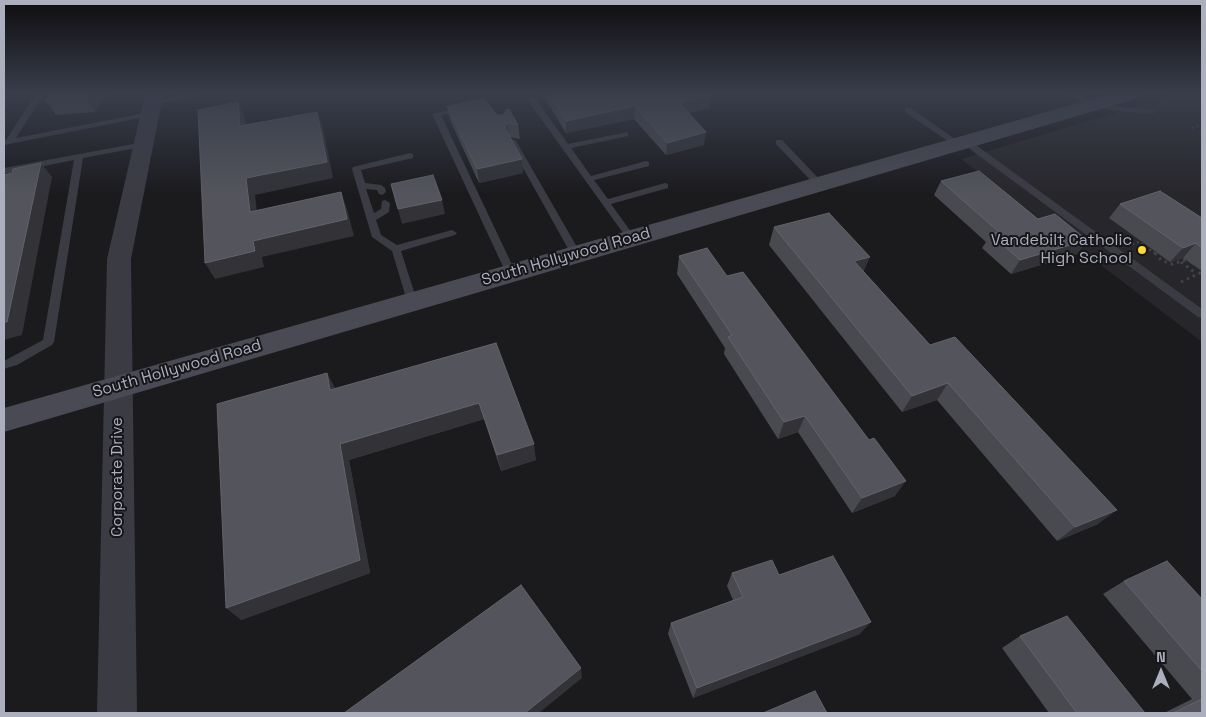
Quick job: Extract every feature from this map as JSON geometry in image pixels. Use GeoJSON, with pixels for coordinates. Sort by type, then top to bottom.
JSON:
{"type":"FeatureCollection","features":[{"type":"Feature","properties":{"kind":"main road","name":"South Hollywood Road"},"geometry":{"type":"LineString","coordinates":[[4,420],[962,143],[1004,128]]}},
{"type":"Feature","properties":{"kind":"street","name":"Corporate Drive"},"geometry":{"type":"LineString","coordinates":[[117,713],[118,259],[147,128]]}},
{"type":"Feature","properties":{"kind":"lane"},"geometry":{"type":"LineString","coordinates":[[7,142],[16,128]]}},
{"type":"Feature","properties":{"kind":"lane"},"geometry":{"type":"LineString","coordinates":[[7,142],[59,128]]}},
{"type":"Feature","properties":{"kind":"lane"},"geometry":{"type":"LineString","coordinates":[[443,128],[511,273]]}},
{"type":"Feature","properties":{"kind":"lane"},"geometry":{"type":"LineString","coordinates":[[553,128],[630,238]]}},
{"type":"Feature","properties":{"kind":"lane"},"geometry":{"type":"LineString","coordinates":[[938,128],[962,143],[1202,314]]}},
{"type":"Feature","properties":{"kind":"lane"},"geometry":{"type":"LineString","coordinates":[[566,147],[625,134]]}},
{"type":"Feature","properties":{"kind":"lane"},"geometry":{"type":"LineString","coordinates":[[512,141],[576,254]]}},
{"type":"Feature","properties":{"kind":"lane"},"geometry":{"type":"LineString","coordinates":[[778,142],[819,184]]}},
{"type":"Feature","properties":{"kind":"lane"},"geometry":{"type":"LineString","coordinates":[[4,170],[144,144]]}},
{"type":"Feature","properties":{"kind":"lane"},"geometry":{"type":"LineString","coordinates":[[4,365],[13,362],[48,342],[79,156]]}},
{"type":"Feature","properties":{"kind":"lane"},"geometry":{"type":"LineString","coordinates":[[410,156],[356,169],[378,237],[396,249],[412,301]]}},
{"type":"Feature","properties":{"kind":"lane"},"geometry":{"type":"LineString","coordinates":[[588,179],[646,164]]}},
{"type":"Feature","properties":{"kind":"lane"},"geometry":{"type":"LineString","coordinates":[[361,185],[381,188],[382,192]]}},
{"type":"Feature","properties":{"kind":"lane"},"geometry":{"type":"LineString","coordinates":[[605,203],[665,186]]}},
{"type":"Feature","properties":{"kind":"lane"},"geometry":{"type":"LineString","coordinates":[[372,218],[386,210],[385,204]]}},
{"type":"Feature","properties":{"kind":"lane"},"geometry":{"type":"LineString","coordinates":[[396,249],[452,233]]}},
{"type":"Feature","properties":{"kind":"path"},"geometry":{"type":"LineString","coordinates":[[1115,251],[1139,242],[1154,252],[1161,260],[1172,264],[1195,257]]}},
{"type":"Feature","properties":{"kind":"path"},"geometry":{"type":"LineString","coordinates":[[1181,262],[1198,274]]}},
{"type":"Feature","properties":{"kind":"shaded area","name":"Vandebilt Catholic High School"},"geometry":{"type":"Polygon","coordinates":[[[1064,128],[1202,128],[1202,342],[961,159],[1064,128]]]}},
{"type":"Feature","properties":{"kind":"building"},"geometry":{"type":"Polygon","coordinates":[[[199,128],[320,128],[327,162],[246,178],[250,212],[341,192],[347,219],[253,241],[255,251],[205,263],[199,128]]]}},
{"type":"Feature","properties":{"kind":"building"},"geometry":{"type":"Polygon","coordinates":[[[458,128],[505,128],[522,159],[477,169],[458,128]]]}},
{"type":"Feature","properties":{"kind":"building"},"geometry":{"type":"Polygon","coordinates":[[[654,128],[703,128],[706,132],[667,143],[654,128]]]}},
{"type":"Feature","properties":{"kind":"building"},"geometry":{"type":"Polygon","coordinates":[[[41,163],[7,322],[4,322],[4,175],[12,173],[13,169],[41,163]]]}},
{"type":"Feature","properties":{"kind":"building"},"geometry":{"type":"Polygon","coordinates":[[[979,171],[1038,219],[1055,214],[1087,240],[1020,260],[991,234],[999,232],[941,181],[979,171]]]}},
{"type":"Feature","properties":{"kind":"building"},"geometry":{"type":"Polygon","coordinates":[[[433,175],[442,200],[398,209],[391,184],[433,175]]]}},
{"type":"Feature","properties":{"kind":"building"},"geometry":{"type":"Polygon","coordinates":[[[1160,191],[1202,218],[1202,248],[1196,243],[1183,248],[1120,204],[1160,191]]]}},
{"type":"Feature","properties":{"kind":"building"},"geometry":{"type":"Polygon","coordinates":[[[829,213],[870,257],[854,261],[930,345],[955,337],[1117,510],[1075,527],[948,383],[912,396],[774,227],[829,213]]]}},
{"type":"Feature","properties":{"kind":"building"},"geometry":{"type":"Polygon","coordinates":[[[707,248],[727,276],[743,272],[869,440],[874,438],[906,481],[862,498],[805,416],[784,422],[728,337],[732,335],[679,256],[707,248]]]}},
{"type":"Feature","properties":{"kind":"building"},"geometry":{"type":"Polygon","coordinates":[[[496,343],[534,444],[497,455],[479,403],[340,444],[360,560],[226,608],[217,404],[327,373],[330,390],[496,343]]]}},
{"type":"Feature","properties":{"kind":"building"},"geometry":{"type":"Polygon","coordinates":[[[833,556],[871,622],[697,688],[671,623],[743,597],[732,573],[772,560],[779,575],[833,556]]]}},
{"type":"Feature","properties":{"kind":"building"},"geometry":{"type":"Polygon","coordinates":[[[1167,561],[1202,599],[1202,671],[1124,581],[1167,561]]]}},
{"type":"Feature","properties":{"kind":"building"},"geometry":{"type":"Polygon","coordinates":[[[521,585],[581,668],[525,713],[344,713],[521,585]]]}},
{"type":"Feature","properties":{"kind":"building"},"geometry":{"type":"Polygon","coordinates":[[[1067,616],[1145,713],[1077,713],[1020,636],[1067,616]]]}},
{"type":"Feature","properties":{"kind":"building"},"geometry":{"type":"Polygon","coordinates":[[[815,691],[827,713],[763,713],[815,691]]]}},
{"type":"Feature","properties":{"kind":"building"},"geometry":{"type":"Polygon","coordinates":[[[1202,699],[1202,713],[1173,713],[1202,699]]]}},
{"type":"Feature","properties":{"kind":"place","name":"Vandebilt Catholic High School"},"geometry":{"type":"Point","coordinates":[1142,250]}}]}
